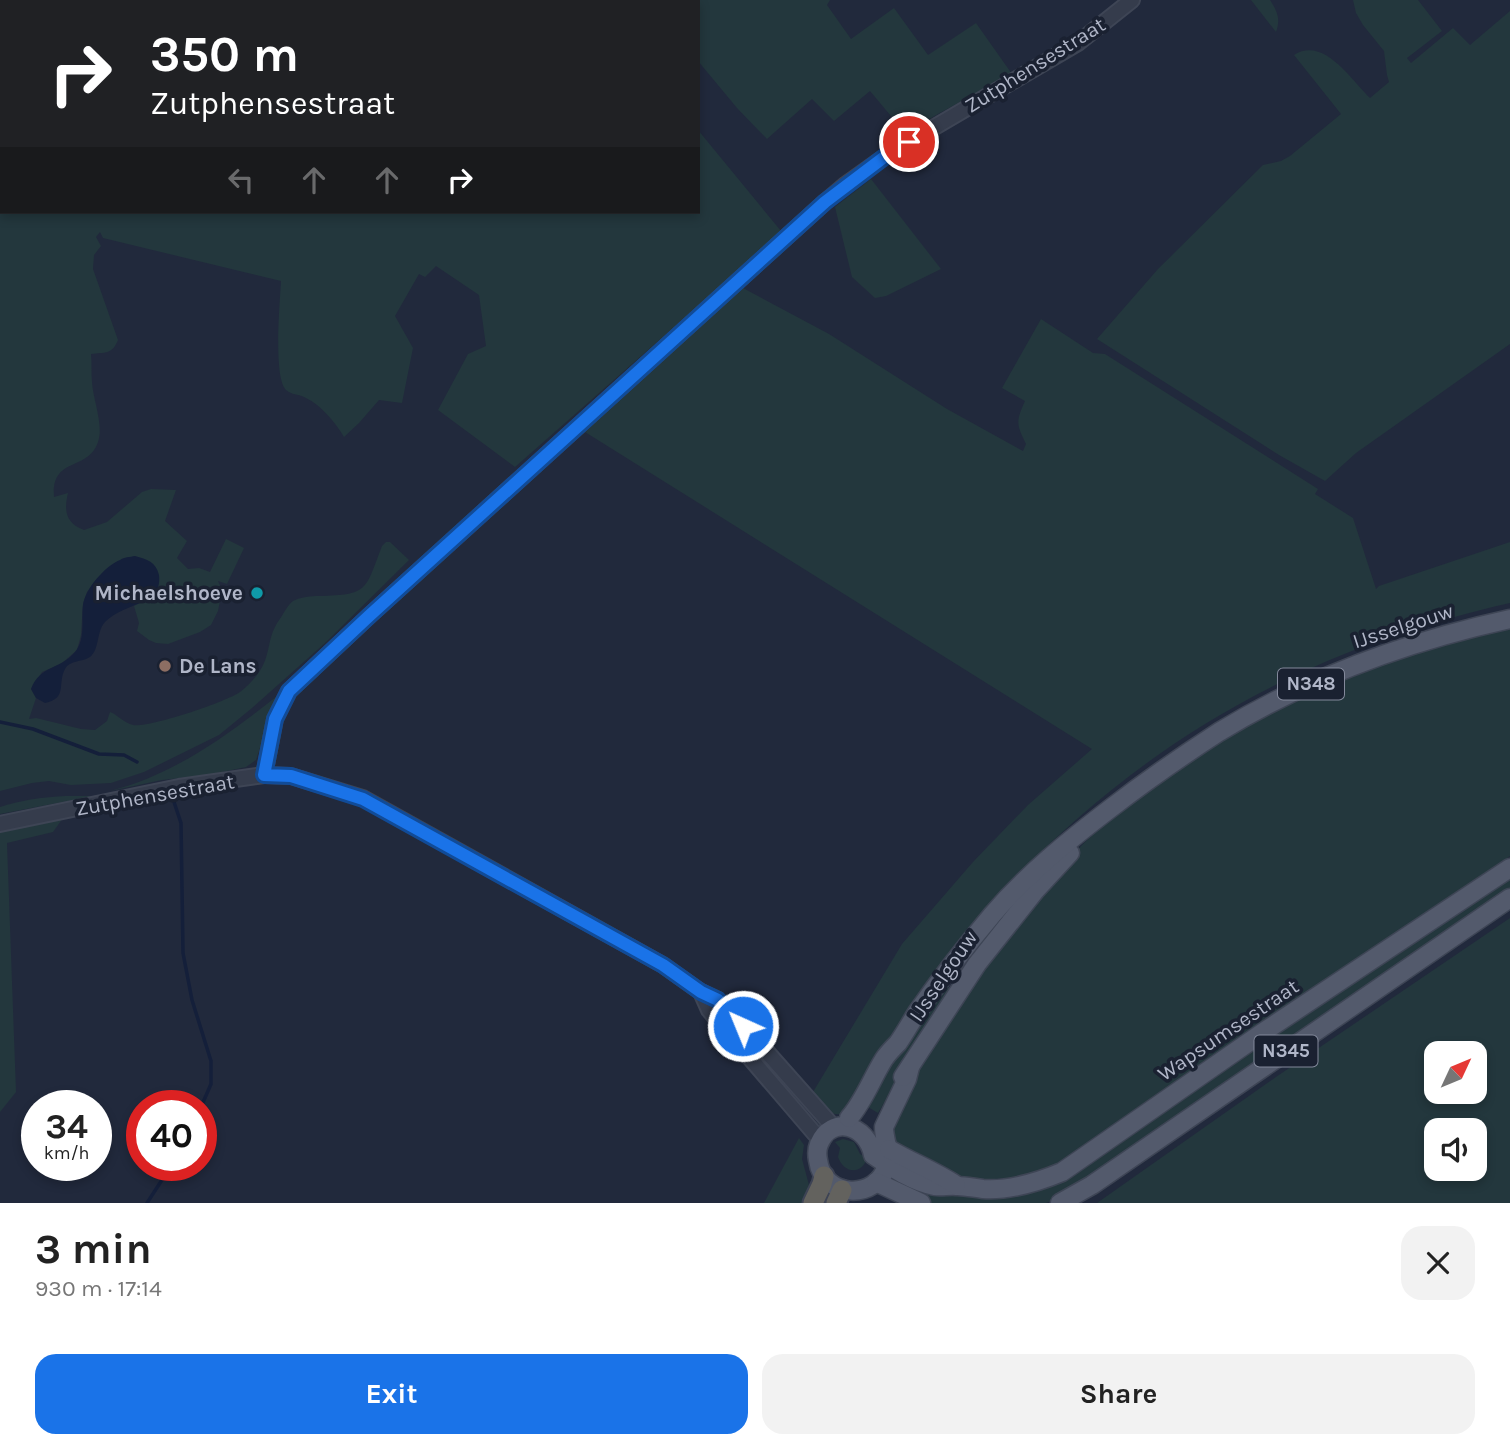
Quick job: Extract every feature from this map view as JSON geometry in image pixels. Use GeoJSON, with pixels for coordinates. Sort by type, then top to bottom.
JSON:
{"type":"FeatureCollection","features":[{"type":"Feature","properties":{"kind":"main road","name":"IJsselgouw"},"geometry":{"type":"LineString","coordinates":[[851,1122],[890,1062],[897,1043],[939,982],[993,914],[1056,852],[1132,792],[1221,732],[1284,697],[1372,659],[1473,627],[1510,619]]}},
{"type":"Feature","properties":{"kind":"main road","name":"IJsselgouw"},"geometry":{"type":"LineString","coordinates":[[880,1132],[908,1079],[910,1068],[958,992],[1004,928],[1065,859],[1132,792]]}},
{"type":"Feature","properties":{"kind":"main road","name":"Wapsumsestraat"},"geometry":{"type":"LineString","coordinates":[[885,1157],[914,1178],[935,1186],[985,1189],[1011,1187],[1039,1181],[1062,1172],[1262,1033],[1510,868]]}},
{"type":"Feature","properties":{"kind":"main road","name":"N345"},"geometry":{"type":"LineString","coordinates":[[1060,1203],[1093,1185],[1510,898]]}},
{"type":"Feature","properties":{"kind":"main road"},"geometry":{"type":"LineString","coordinates":[[851,1122],[870,1142],[873,1155],[885,1157]]}},
{"type":"Feature","properties":{"kind":"main road"},"geometry":{"type":"LineString","coordinates":[[813,1193],[814,1181],[808,1160],[820,1133],[851,1122],[884,1134],[884,1172],[868,1187],[843,1194]]}},
{"type":"Feature","properties":{"kind":"main road"},"geometry":{"type":"LineString","coordinates":[[820,1133],[828,1140],[825,1161],[838,1179],[843,1194]]}},
{"type":"Feature","properties":{"kind":"main road"},"geometry":{"type":"LineString","coordinates":[[843,1194],[871,1175],[885,1157]]}},
{"type":"Feature","properties":{"kind":"main road"},"geometry":{"type":"LineString","coordinates":[[876,1182],[921,1203]]}},
{"type":"Feature","properties":{"kind":"main road"},"geometry":{"type":"LineString","coordinates":[[813,1193],[832,1184],[843,1194]]}},
{"type":"Feature","properties":{"kind":"street","name":"Zutphensestraat"},"geometry":{"type":"LineString","coordinates":[[0,824],[179,787],[264,775],[275,719],[289,691],[825,202],[887,155],[1078,43],[1132,0]]}},
{"type":"Feature","properties":{"kind":"street"},"geometry":{"type":"LineString","coordinates":[[264,775],[291,776],[363,799],[663,965],[701,992],[718,1000],[748,1032],[820,1133]]}},
{"type":"Feature","properties":{"kind":"street"},"geometry":{"type":"LineString","coordinates":[[701,992],[709,1010],[775,1088],[820,1133]]}},
{"type":"Feature","properties":{"kind":"shaded area"},"geometry":{"type":"Polygon","coordinates":[[[700,0],[830,0],[827,5],[851,39],[894,8],[928,55],[976,23],[1012,74],[906,134],[870,91],[834,121],[812,99],[767,139],[700,63],[700,0]]]}},
{"type":"Feature","properties":{"kind":"shaded area"},"geometry":{"type":"Polygon","coordinates":[[[1251,0],[1270,0],[1278,15],[1276,32],[1251,0]]]}},
{"type":"Feature","properties":{"kind":"shaded area"},"geometry":{"type":"Polygon","coordinates":[[[1353,0],[1418,0],[1442,31],[1407,58],[1411,63],[1453,28],[1470,45],[1510,11],[1510,344],[1356,453],[1325,481],[1279,455],[1097,339],[1158,269],[1263,165],[1290,156],[1341,114],[1294,55],[1316,51],[1326,56],[1346,71],[1370,98],[1389,82],[1384,51],[1363,25],[1353,0]]]}},
{"type":"Feature","properties":{"kind":"shaded area"},"geometry":{"type":"Polygon","coordinates":[[[700,132],[781,231],[515,467],[438,410],[468,354],[486,346],[479,295],[436,266],[425,277],[419,274],[395,316],[413,348],[402,403],[379,400],[344,437],[323,410],[312,401],[288,392],[282,382],[278,338],[281,281],[103,238],[100,232],[96,237],[101,246],[94,255],[93,269],[118,340],[111,350],[91,354],[93,389],[100,428],[98,442],[86,457],[58,475],[54,497],[68,493],[67,515],[73,524],[84,530],[107,522],[142,492],[151,489],[176,490],[165,521],[187,541],[177,558],[188,569],[199,568],[210,572],[226,539],[244,548],[227,584],[218,581],[222,590],[218,611],[211,625],[168,644],[156,643],[137,631],[139,623],[134,606],[154,596],[96,580],[87,592],[83,604],[77,650],[61,664],[42,672],[31,689],[36,698],[29,719],[36,718],[95,730],[107,721],[110,712],[130,724],[142,725],[170,719],[220,702],[240,692],[257,675],[266,659],[276,625],[293,601],[306,597],[348,594],[363,587],[386,542],[390,542],[409,560],[325,643],[219,735],[144,772],[111,783],[71,785],[49,781],[0,791],[0,214],[700,214],[700,132]]]}},
{"type":"Feature","properties":{"kind":"shaded area"},"geometry":{"type":"Polygon","coordinates":[[[871,179],[941,269],[886,296],[875,298],[852,277],[835,207],[871,179]]]}},
{"type":"Feature","properties":{"kind":"shaded area"},"geometry":{"type":"Polygon","coordinates":[[[743,288],[829,334],[947,409],[1023,451],[1026,444],[1018,422],[1025,401],[1002,388],[1041,319],[1093,353],[1105,354],[1318,489],[1315,494],[1353,518],[1376,589],[1510,542],[1510,603],[1391,637],[1277,684],[1169,747],[1100,799],[1035,857],[976,920],[935,972],[845,1113],[839,1114],[826,1110],[810,1097],[902,944],[973,862],[1028,805],[1092,749],[585,432],[743,288]]]}},
{"type":"Feature","properties":{"kind":"shaded area"},"geometry":{"type":"Polygon","coordinates":[[[1510,626],[1510,856],[1177,1084],[1052,1166],[1006,1178],[959,1177],[933,1167],[894,1143],[891,1123],[929,1043],[1039,889],[1136,795],[1267,709],[1410,653],[1510,626]]]}},
{"type":"Feature","properties":{"kind":"shaded area"},"geometry":{"type":"Polygon","coordinates":[[[281,693],[272,711],[256,760],[246,767],[110,791],[157,774],[201,751],[281,693]]]}},
{"type":"Feature","properties":{"kind":"shaded area"},"geometry":{"type":"Polygon","coordinates":[[[94,796],[0,814],[0,807],[33,799],[94,796]]]}},
{"type":"Feature","properties":{"kind":"shaded area"},"geometry":{"type":"Polygon","coordinates":[[[63,818],[53,832],[7,843],[16,1092],[0,1112],[0,831],[63,818]]]}},
{"type":"Feature","properties":{"kind":"shaded area"},"geometry":{"type":"Polygon","coordinates":[[[1510,875],[1510,892],[1064,1197],[1046,1203],[930,1203],[895,1185],[901,1176],[946,1193],[990,1198],[1013,1196],[1053,1185],[1074,1175],[1156,1118],[1192,1087],[1510,875]]]}},
{"type":"Feature","properties":{"kind":"shaded area"},"geometry":{"type":"Polygon","coordinates":[[[1510,918],[1510,1203],[1097,1203],[1276,1077],[1510,918]]]}},
{"type":"Feature","properties":{"kind":"shaded area"},"geometry":{"type":"Polygon","coordinates":[[[944,984],[950,988],[878,1113],[868,1107],[891,1062],[944,984]]]}},
{"type":"Feature","properties":{"kind":"shaded area"},"geometry":{"type":"Polygon","coordinates":[[[799,1138],[804,1145],[802,1159],[809,1185],[802,1203],[764,1203],[799,1138]]]}},
{"type":"Feature","properties":{"kind":"shaded area"},"geometry":{"type":"Polygon","coordinates":[[[843,1139],[854,1142],[860,1154],[867,1158],[865,1164],[857,1170],[844,1167],[838,1157],[840,1148],[835,1142],[843,1139]]]}},
{"type":"Feature","properties":{"kind":"water"},"geometry":{"type":"Polygon","coordinates":[[[135,556],[156,567],[159,575],[157,592],[105,622],[93,654],[65,669],[57,698],[45,703],[36,698],[31,689],[35,681],[45,671],[69,658],[78,647],[82,635],[83,605],[92,585],[114,563],[135,556]]]}},
{"type":"Feature","properties":{"kind":"waterway"},"geometry":{"type":"LineString","coordinates":[[0,722],[33,729],[99,754],[124,755],[137,762]]}},
{"type":"Feature","properties":{"kind":"waterway"},"geometry":{"type":"LineString","coordinates":[[174,802],[181,823],[183,953],[192,1000],[211,1061],[208,1090]]}},
{"type":"Feature","properties":{"kind":"waterway"},"geometry":{"type":"LineString","coordinates":[[147,1203],[161,1181]]}},
{"type":"Feature","properties":{"kind":"place","name":"Michaelshoeve"},"geometry":{"type":"Point","coordinates":[257,593]}},
{"type":"Feature","properties":{"kind":"place","name":"De Lans"},"geometry":{"type":"Point","coordinates":[165,666]}},
{"type":"Feature","properties":{"kind":"route"},"geometry":{"type":"LineString","coordinates":[[743,1026],[718,1000],[701,992],[663,965],[363,799],[291,776],[264,775],[275,719],[289,691],[825,202],[845,185],[909,142]]}}]}
